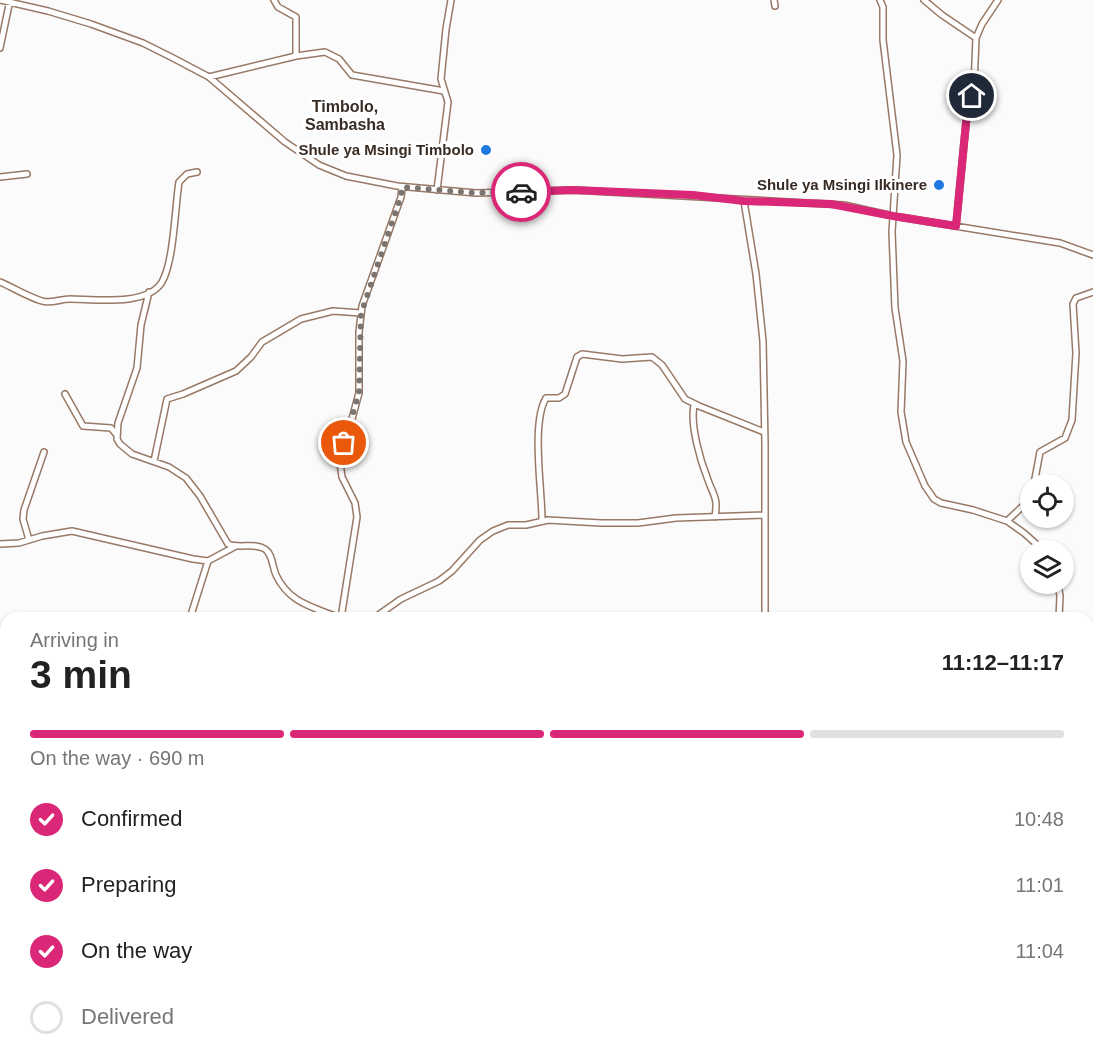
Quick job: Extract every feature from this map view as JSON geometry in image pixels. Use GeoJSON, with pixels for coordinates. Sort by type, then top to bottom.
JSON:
{"type":"FeatureCollection","features":[{"type":"Feature","properties":{"kind":"street"},"geometry":{"type":"LineString","coordinates":[[0,0],[48,11],[143,43],[209,77],[285,141],[319,165],[346,176],[402,187],[437,190],[492,193],[573,190],[693,195],[744,201],[838,204],[893,216],[1060,243],[1093,255]]}},
{"type":"Feature","properties":{"kind":"street"},"geometry":{"type":"LineString","coordinates":[[274,0],[279,7],[296,17],[296,56]]}},
{"type":"Feature","properties":{"kind":"street"},"geometry":{"type":"LineString","coordinates":[[437,190],[448,102],[441,79],[446,29],[452,0]]}},
{"type":"Feature","properties":{"kind":"street"},"geometry":{"type":"LineString","coordinates":[[880,0],[883,7],[883,40],[897,155],[893,216],[895,308],[903,361],[901,412],[906,442],[925,486],[934,499],[941,503],[1007,521],[1032,540]]}},
{"type":"Feature","properties":{"kind":"street"},"geometry":{"type":"LineString","coordinates":[[924,0],[976,38]]}},
{"type":"Feature","properties":{"kind":"street"},"geometry":{"type":"LineString","coordinates":[[956,226],[966,123],[974,86],[976,38],[982,24],[998,0]]}},
{"type":"Feature","properties":{"kind":"street"},"geometry":{"type":"LineString","coordinates":[[0,48],[10,1]]}},
{"type":"Feature","properties":{"kind":"street"},"geometry":{"type":"LineString","coordinates":[[209,77],[314,52],[329,53],[339,60],[352,75],[444,91]]}},
{"type":"Feature","properties":{"kind":"street"},"geometry":{"type":"LineString","coordinates":[[0,282],[46,302],[66,299],[114,300],[149,292],[158,287],[164,278],[170,256],[179,182],[187,174],[197,172]]}},
{"type":"Feature","properties":{"kind":"street"},"geometry":{"type":"LineString","coordinates":[[0,177],[27,174]]}},
{"type":"Feature","properties":{"kind":"street"},"geometry":{"type":"LineString","coordinates":[[342,612],[357,517],[355,503],[342,477],[340,463],[359,393],[361,314],[401,196],[402,187]]}},
{"type":"Feature","properties":{"kind":"street"},"geometry":{"type":"LineString","coordinates":[[744,201],[756,274],[763,341],[765,612]]}},
{"type":"Feature","properties":{"kind":"street"},"geometry":{"type":"LineString","coordinates":[[117,435],[118,423],[137,368],[141,325],[149,292]]}},
{"type":"Feature","properties":{"kind":"street"},"geometry":{"type":"LineString","coordinates":[[1036,474],[1040,452],[1065,438],[1070,429],[1076,368],[1073,304],[1076,298],[1093,292]]}},
{"type":"Feature","properties":{"kind":"street"},"geometry":{"type":"LineString","coordinates":[[154,461],[167,399],[236,371],[251,357],[262,342],[301,319],[333,312],[361,314]]}},
{"type":"Feature","properties":{"kind":"street"},"geometry":{"type":"LineString","coordinates":[[542,520],[539,440],[542,405],[546,398],[559,398],[565,394],[578,356],[598,355],[622,359],[652,357],[662,365],[680,394],[694,405],[764,432]]}},
{"type":"Feature","properties":{"kind":"street"},"geometry":{"type":"LineString","coordinates":[[65,394],[83,426],[111,428],[120,444],[132,454],[168,467],[186,478],[200,496],[228,544],[264,549],[270,554],[279,581],[295,600],[323,612]]}},
{"type":"Feature","properties":{"kind":"street"},"geometry":{"type":"LineString","coordinates":[[694,405],[693,415],[699,449],[709,483],[716,496],[715,517]]}},
{"type":"Feature","properties":{"kind":"street"},"geometry":{"type":"LineString","coordinates":[[29,540],[23,519],[24,510],[44,452]]}},
{"type":"Feature","properties":{"kind":"street"},"geometry":{"type":"LineString","coordinates":[[1007,521],[1020,509]]}},
{"type":"Feature","properties":{"kind":"street"},"geometry":{"type":"LineString","coordinates":[[383,612],[401,599],[439,581],[452,571],[480,540],[508,525],[526,525],[542,520],[601,524],[638,523],[676,518],[765,515]]}},
{"type":"Feature","properties":{"kind":"street"},"geometry":{"type":"LineString","coordinates":[[0,544],[11,544],[63,531],[72,531],[208,561],[236,546]]}},
{"type":"Feature","properties":{"kind":"street"},"geometry":{"type":"LineString","coordinates":[[192,612],[208,561]]}},
{"type":"Feature","properties":{"kind":"street"},"geometry":{"type":"LineString","coordinates":[[1059,612],[1060,594]]}},
{"type":"Feature","properties":{"kind":"way so far"},"geometry":{"type":"LineString","coordinates":[[344,443],[359,393],[359,332],[362,306],[378,265],[402,187],[476,193],[521,192]]}},
{"type":"Feature","properties":{"kind":"place","name":"Shule ya Msingi Timbolo"},"geometry":{"type":"Point","coordinates":[486,150]}},
{"type":"Feature","properties":{"kind":"place","name":"Shule ya Msingi Ilkinere"},"geometry":{"type":"Point","coordinates":[939,185]}},
{"type":"Feature","properties":{"kind":"district","name":"Timbolo, Sambasha"},"geometry":{"type":"Point","coordinates":[345,115]}},
{"type":"Feature","properties":{"kind":"route"},"geometry":{"type":"LineString","coordinates":[[521,192],[573,190],[844,205],[956,226],[966,123],[972,96]]}}]}
